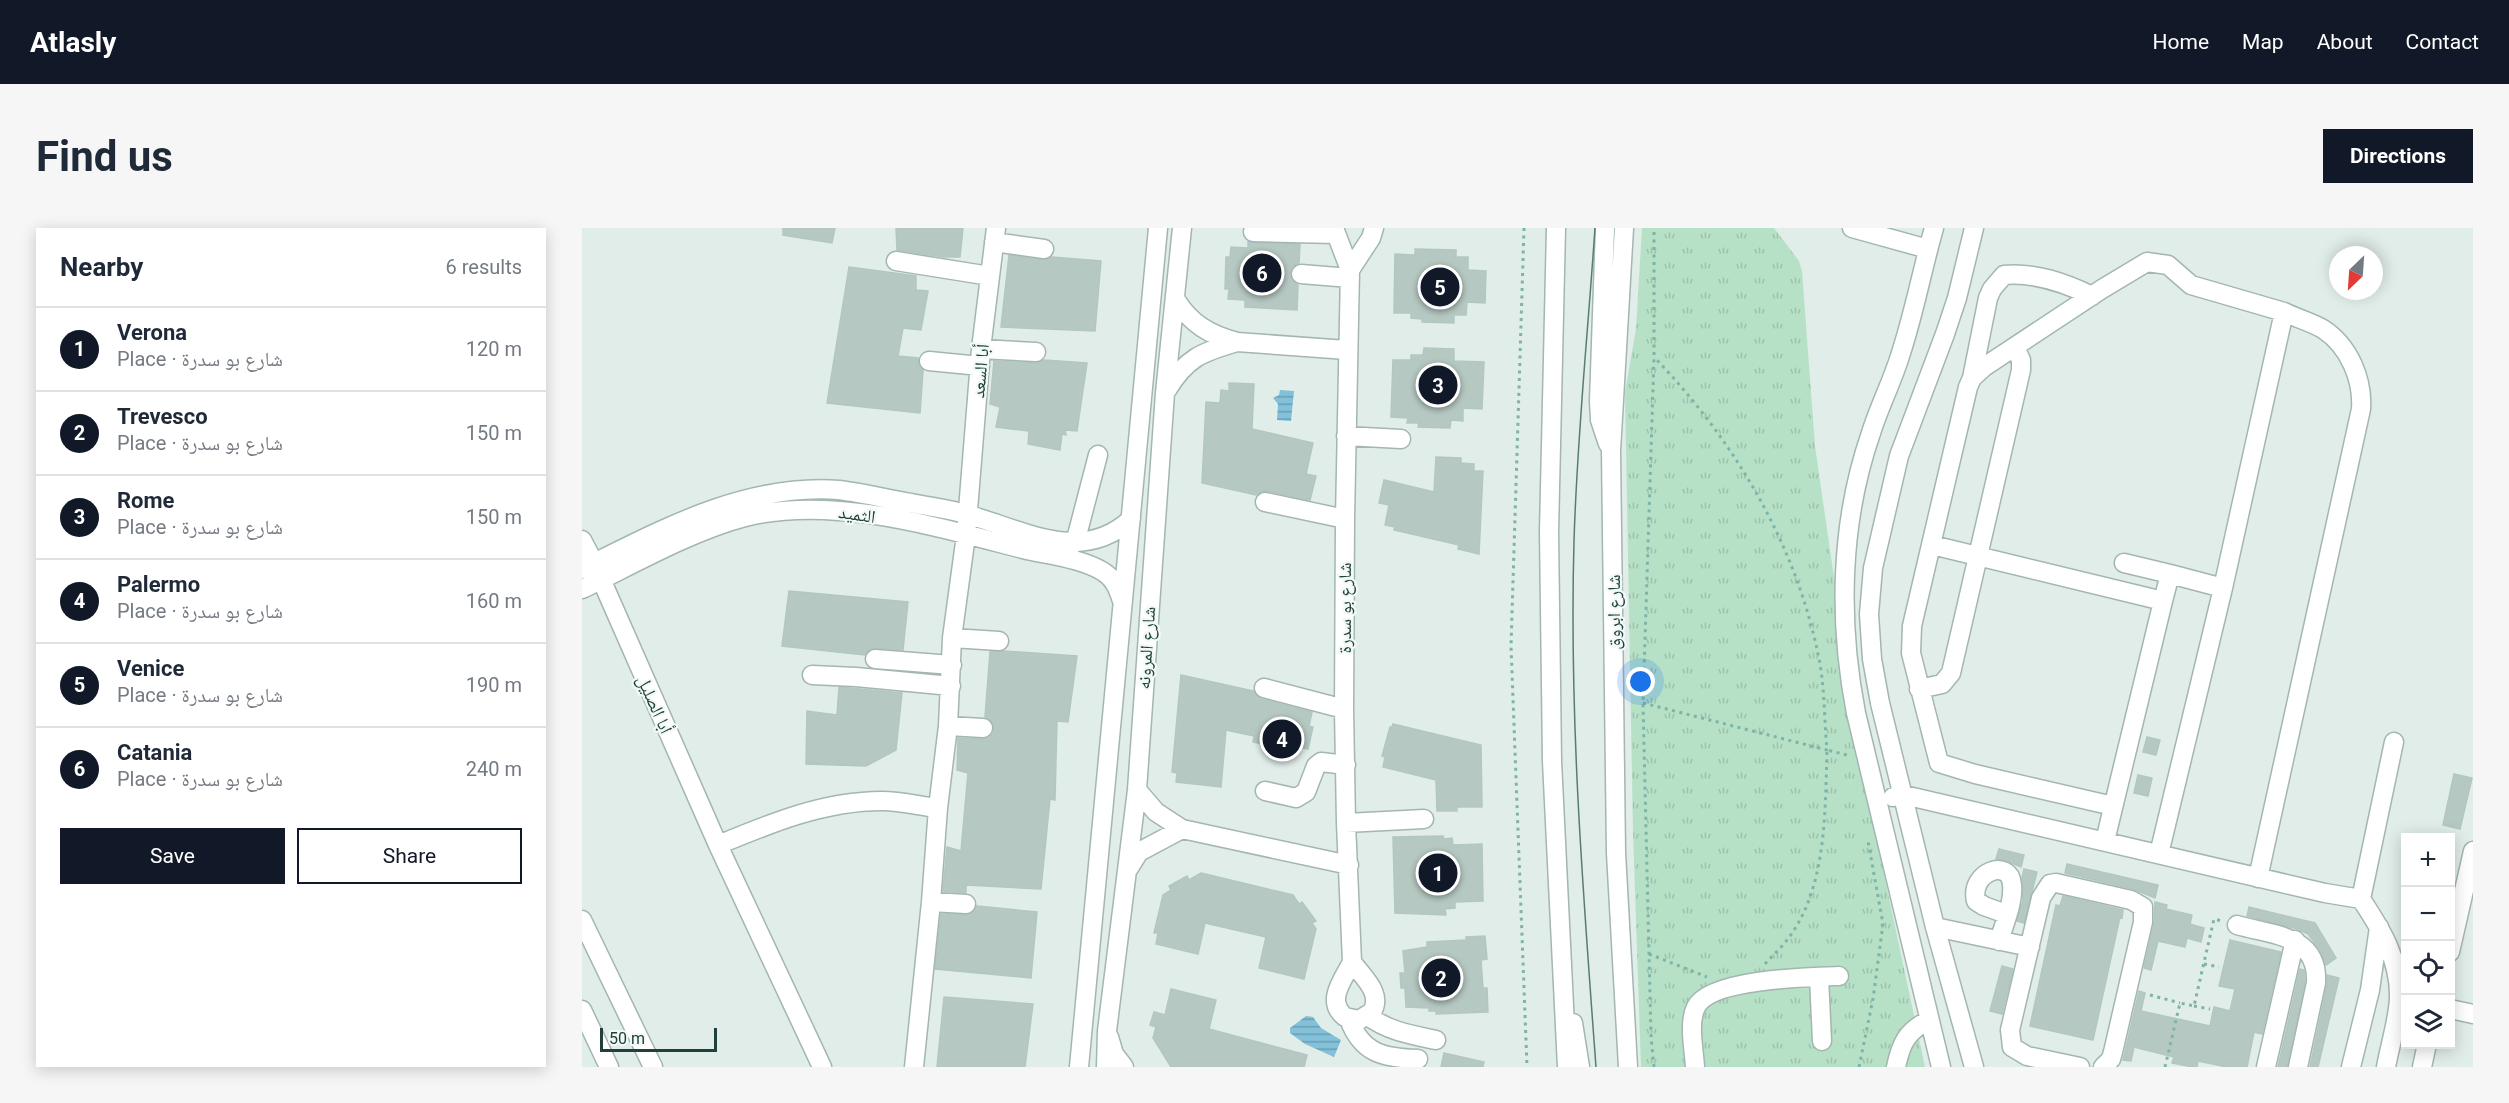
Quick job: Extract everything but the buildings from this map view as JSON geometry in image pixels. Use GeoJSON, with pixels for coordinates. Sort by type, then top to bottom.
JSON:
{"type":"FeatureCollection","features":[{"type":"Feature","properties":{"kind":"street","name":"شارع المرونه"},"geometry":{"type":"LineString","coordinates":[[1079,1067],[1158,228]]}},
{"type":"Feature","properties":{"kind":"street","name":"شارع المرونه"},"geometry":{"type":"LineString","coordinates":[[1106,1067],[1107,1031],[1137,790],[1165,393],[1182,228]]}},
{"type":"Feature","properties":{"kind":"street"},"geometry":{"type":"LineString","coordinates":[[1301,274],[1350,274],[1371,238],[1374,228]]}},
{"type":"Feature","properties":{"kind":"street"},"geometry":{"type":"LineString","coordinates":[[1556,228],[1549,544],[1552,761],[1564,1062]]}},
{"type":"Feature","properties":{"kind":"street"},"geometry":{"type":"LineString","coordinates":[[1605,228],[1599,401],[1600,420],[1611,451]]}},
{"type":"Feature","properties":{"kind":"street","name":"شارع ابروق"},"geometry":{"type":"LineString","coordinates":[[1624,228],[1611,451],[1616,853],[1628,1067]]}},
{"type":"Feature","properties":{"kind":"street"},"geometry":{"type":"LineString","coordinates":[[1623,247],[1630,228]]}},
{"type":"Feature","properties":{"kind":"street"},"geometry":{"type":"LineString","coordinates":[[1852,228],[1928,249]]}},
{"type":"Feature","properties":{"kind":"street"},"geometry":{"type":"LineString","coordinates":[[1934,228],[1901,355],[1870,434],[1853,502],[1846,565],[1845,631],[1851,687],[1941,1067]]}},
{"type":"Feature","properties":{"kind":"street"},"geometry":{"type":"LineString","coordinates":[[1974,228],[1945,334],[1899,456],[1873,568],[1869,614],[1872,659],[1880,703],[1935,927],[1974,1067]]}},
{"type":"Feature","properties":{"kind":"street"},"geometry":{"type":"LineString","coordinates":[[1253,232],[1334,231]]}},
{"type":"Feature","properties":{"kind":"street","name":"شارع بو سدرة"},"geometry":{"type":"LineString","coordinates":[[1334,231],[1350,274],[1347,350],[1344,709],[1352,962],[1335,1000],[1338,1010],[1349,1020]]}},
{"type":"Feature","properties":{"kind":"street"},"geometry":{"type":"LineString","coordinates":[[995,235],[1044,249]]}},
{"type":"Feature","properties":{"kind":"street","name":"أبا السعد"},"geometry":{"type":"LineString","coordinates":[[968,514],[981,358],[995,235]]}},
{"type":"Feature","properties":{"kind":"street"},"geometry":{"type":"LineString","coordinates":[[896,261],[990,276]]}},
{"type":"Feature","properties":{"kind":"street"},"geometry":{"type":"LineString","coordinates":[[1972,378],[2015,346],[2139,266],[2158,262],[2168,265],[2191,285],[2284,312],[2321,328],[2336,340],[2350,360],[2362,392],[2361,409],[2258,878]]}},
{"type":"Feature","properties":{"kind":"street"},"geometry":{"type":"LineString","coordinates":[[2092,296],[2062,283],[2021,273],[2004,275],[1992,289],[1988,298],[1972,378],[1912,626],[1911,653],[1939,764],[2113,806]]}},
{"type":"Feature","properties":{"kind":"street"},"geometry":{"type":"LineString","coordinates":[[1176,300],[1187,316],[1201,328],[1237,342],[1347,350]]}},
{"type":"Feature","properties":{"kind":"street"},"geometry":{"type":"LineString","coordinates":[[2159,854],[2223,588],[2284,312]]}},
{"type":"Feature","properties":{"kind":"street"},"geometry":{"type":"LineString","coordinates":[[1165,393],[1187,362],[1209,350],[1237,342]]}},
{"type":"Feature","properties":{"kind":"street"},"geometry":{"type":"LineString","coordinates":[[1919,689],[1942,684],[1951,673],[2021,370],[2015,346]]}},
{"type":"Feature","properties":{"kind":"street"},"geometry":{"type":"LineString","coordinates":[[929,361],[1036,352]]}},
{"type":"Feature","properties":{"kind":"street"},"geometry":{"type":"LineString","coordinates":[[1346,436],[1401,439]]}},
{"type":"Feature","properties":{"kind":"street"},"geometry":{"type":"LineString","coordinates":[[1075,543],[1098,454]]}},
{"type":"Feature","properties":{"kind":"street","name":"الثميد"},"geometry":{"type":"LineString","coordinates":[[582,589],[592,571],[705,511],[781,491],[840,490],[968,514],[1045,539],[1075,543],[1112,535],[1131,519]]}},
{"type":"Feature","properties":{"kind":"street"},"geometry":{"type":"LineString","coordinates":[[1265,502],[1345,519]]}},
{"type":"Feature","properties":{"kind":"street","name":"الثميد"},"geometry":{"type":"LineString","coordinates":[[592,571],[745,517],[785,510],[853,512],[966,535],[1090,566],[1111,578],[1117,585],[1123,604]]}},
{"type":"Feature","properties":{"kind":"street"},"geometry":{"type":"LineString","coordinates":[[914,1067],[938,808],[948,726],[952,639],[968,514]]}},
{"type":"Feature","properties":{"kind":"street"},"geometry":{"type":"LineString","coordinates":[[582,540],[592,571]]}},
{"type":"Feature","properties":{"kind":"street"},"geometry":{"type":"LineString","coordinates":[[1932,545],[2163,601]]}},
{"type":"Feature","properties":{"kind":"street"},"geometry":{"type":"LineString","coordinates":[[2124,562],[2223,588]]}},
{"type":"Feature","properties":{"kind":"street","name":"أبا الصليل"},"geometry":{"type":"LineString","coordinates":[[592,571],[822,1067]]}},
{"type":"Feature","properties":{"kind":"street"},"geometry":{"type":"LineString","coordinates":[[2104,841],[2170,574]]}},
{"type":"Feature","properties":{"kind":"street"},"geometry":{"type":"LineString","coordinates":[[952,639],[999,641]]}},
{"type":"Feature","properties":{"kind":"street"},"geometry":{"type":"LineString","coordinates":[[876,659],[952,665]]}},
{"type":"Feature","properties":{"kind":"street"},"geometry":{"type":"LineString","coordinates":[[812,675],[951,686]]}},
{"type":"Feature","properties":{"kind":"street"},"geometry":{"type":"LineString","coordinates":[[1264,688],[1344,709]]}},
{"type":"Feature","properties":{"kind":"street"},"geometry":{"type":"LineString","coordinates":[[948,726],[983,728]]}},
{"type":"Feature","properties":{"kind":"street"},"geometry":{"type":"LineString","coordinates":[[2394,742],[2361,899],[2391,951],[2401,995]]}},
{"type":"Feature","properties":{"kind":"street"},"geometry":{"type":"LineString","coordinates":[[1265,791],[1296,798],[1306,792],[1316,766],[1321,762],[1346,765]]}},
{"type":"Feature","properties":{"kind":"street"},"geometry":{"type":"LineString","coordinates":[[1137,790],[1156,812],[1182,829],[1348,866]]}},
{"type":"Feature","properties":{"kind":"street"},"geometry":{"type":"LineString","coordinates":[[1878,800],[1904,795],[2258,878],[2361,899]]}},
{"type":"Feature","properties":{"kind":"street"},"geometry":{"type":"LineString","coordinates":[[718,845],[778,820],[823,807],[855,802],[885,801],[938,808]]}},
{"type":"Feature","properties":{"kind":"street"},"geometry":{"type":"LineString","coordinates":[[1346,823],[1424,819]]}},
{"type":"Feature","properties":{"kind":"street"},"geometry":{"type":"LineString","coordinates":[[1128,870],[1139,852],[1182,829]]}},
{"type":"Feature","properties":{"kind":"street"},"geometry":{"type":"LineString","coordinates":[[2453,941],[2473,851]]}},
{"type":"Feature","properties":{"kind":"street"},"geometry":{"type":"LineString","coordinates":[[2079,1067],[2027,1056],[2012,1047],[2010,1030],[2041,898],[2049,884],[2063,883],[2131,900],[2143,907],[2144,921],[2113,1052],[2111,1059],[2103,1067]]}},
{"type":"Feature","properties":{"kind":"street"},"geometry":{"type":"LineString","coordinates":[[931,902],[966,904]]}},
{"type":"Feature","properties":{"kind":"street"},"geometry":{"type":"LineString","coordinates":[[1999,941],[2006,914]]}},
{"type":"Feature","properties":{"kind":"street"},"geometry":{"type":"LineString","coordinates":[[582,920],[653,1067]]}},
{"type":"Feature","properties":{"kind":"street"},"geometry":{"type":"LineString","coordinates":[[2237,925],[2295,940],[2305,948],[2317,970],[2298,1067]]}},
{"type":"Feature","properties":{"kind":"street"},"geometry":{"type":"LineString","coordinates":[[1935,927],[2030,947]]}},
{"type":"Feature","properties":{"kind":"street"},"geometry":{"type":"LineString","coordinates":[[2351,1067],[2370,990],[2379,927]]}},
{"type":"Feature","properties":{"kind":"street"},"geometry":{"type":"LineString","coordinates":[[2266,1067],[2295,940]]}},
{"type":"Feature","properties":{"kind":"street"},"geometry":{"type":"LineString","coordinates":[[1352,962],[1375,993],[1374,1008],[1368,1016],[1359,1020],[1349,1020],[1361,1043],[1375,1052],[1397,1058],[1418,1059]]}},
{"type":"Feature","properties":{"kind":"street"},"geometry":{"type":"LineString","coordinates":[[1690,1067],[1695,1067],[1692,1021],[1695,1008],[1703,997],[1714,992],[1786,978],[1839,976]]}},
{"type":"Feature","properties":{"kind":"street"},"geometry":{"type":"LineString","coordinates":[[1819,977],[1822,1041]]}},
{"type":"Feature","properties":{"kind":"street"},"geometry":{"type":"LineString","coordinates":[[1562,990],[1575,1028],[1580,1067]]}},
{"type":"Feature","properties":{"kind":"street"},"geometry":{"type":"LineString","coordinates":[[2386,1067],[2401,1003]]}},
{"type":"Feature","properties":{"kind":"street"},"geometry":{"type":"LineString","coordinates":[[2455,1009],[2473,1014]]}},
{"type":"Feature","properties":{"kind":"street"},"geometry":{"type":"LineString","coordinates":[[582,1010],[609,1067]]}},
{"type":"Feature","properties":{"kind":"street"},"geometry":{"type":"LineString","coordinates":[[1368,1016],[1377,1023],[1406,1034],[1436,1040]]}},
{"type":"Feature","properties":{"kind":"street"},"geometry":{"type":"LineString","coordinates":[[1896,1067],[1904,1040],[1915,1027],[1929,1020]]}},
{"type":"Feature","properties":{"kind":"street"},"geometry":{"type":"LineString","coordinates":[[1107,1031],[1114,1054],[1124,1067]]}},
{"type":"Feature","properties":{"kind":"street"},"geometry":{"type":"LineString","coordinates":[[2422,1067],[2426,1049]]}},
{"type":"Feature","properties":{"kind":"path"},"geometry":{"type":"LineString","coordinates":[[1524,228],[1511,646],[1527,1067]]}},
{"type":"Feature","properties":{"kind":"path"},"geometry":{"type":"LineString","coordinates":[[1654,228],[1654,357],[1643,703],[1648,954],[1654,1067]]}},
{"type":"Feature","properties":{"kind":"path"},"geometry":{"type":"LineString","coordinates":[[1654,357],[1678,382],[1736,458],[1781,539],[1803,595],[1819,656],[1827,750],[1825,806],[1817,872],[1807,902],[1788,939],[1765,964],[1756,968]]}},
{"type":"Feature","properties":{"kind":"path"},"geometry":{"type":"LineString","coordinates":[[1643,703],[1853,757]]}},
{"type":"Feature","properties":{"kind":"path"},"geometry":{"type":"LineString","coordinates":[[1859,1067],[1883,924],[1867,835]]}},
{"type":"Feature","properties":{"kind":"path"},"geometry":{"type":"LineString","coordinates":[[2194,1006],[2214,919],[2237,925]]}},
{"type":"Feature","properties":{"kind":"path"},"geometry":{"type":"LineString","coordinates":[[1648,954],[1707,977],[1718,977]]}},
{"type":"Feature","properties":{"kind":"path"},"geometry":{"type":"LineString","coordinates":[[2204,964],[2219,967]]}},
{"type":"Feature","properties":{"kind":"path"},"geometry":{"type":"LineString","coordinates":[[2150,995],[2210,1009]]}},
{"type":"Feature","properties":{"kind":"path"},"geometry":{"type":"LineString","coordinates":[[2165,1067],[2180,1003]]}},
{"type":"Feature","properties":{"kind":"green space"},"geometry":{"type":"Polygon","coordinates":[[[1642,228],[1774,228],[1799,261],[1802,271],[1815,446],[1862,771],[1925,1067],[1641,1067],[1633,832],[1625,392],[1636,329],[1642,228]]]}},
{"type":"Feature","properties":{"kind":"water"},"geometry":{"type":"Polygon","coordinates":[[[1280,390],[1294,391],[1291,421],[1277,420],[1278,404],[1273,398],[1279,395],[1280,390]]]}},
{"type":"Feature","properties":{"kind":"water"},"geometry":{"type":"Polygon","coordinates":[[[1306,1016],[1313,1017],[1321,1028],[1341,1040],[1334,1057],[1305,1044],[1290,1033],[1290,1028],[1306,1016]]]}},
{"type":"Feature","properties":{"kind":"tram line"},"geometry":{"type":"LineString","coordinates":[[1595,228],[1578,463],[1573,607],[1578,804],[1596,1067]]}},
{"type":"Feature","properties":{"kind":"place","name":"Catania"},"geometry":{"type":"Point","coordinates":[1262,273]}},
{"type":"Feature","properties":{"kind":"place","name":"Venice"},"geometry":{"type":"Point","coordinates":[1440,287]}},
{"type":"Feature","properties":{"kind":"place","name":"Rome"},"geometry":{"type":"Point","coordinates":[1438,385]}},
{"type":"Feature","properties":{"kind":"place","name":"Palermo"},"geometry":{"type":"Point","coordinates":[1282,739]}},
{"type":"Feature","properties":{"kind":"place","name":"Verona"},"geometry":{"type":"Point","coordinates":[1438,873]}},
{"type":"Feature","properties":{"kind":"place","name":"Trevesco"},"geometry":{"type":"Point","coordinates":[1441,978]}}]}
